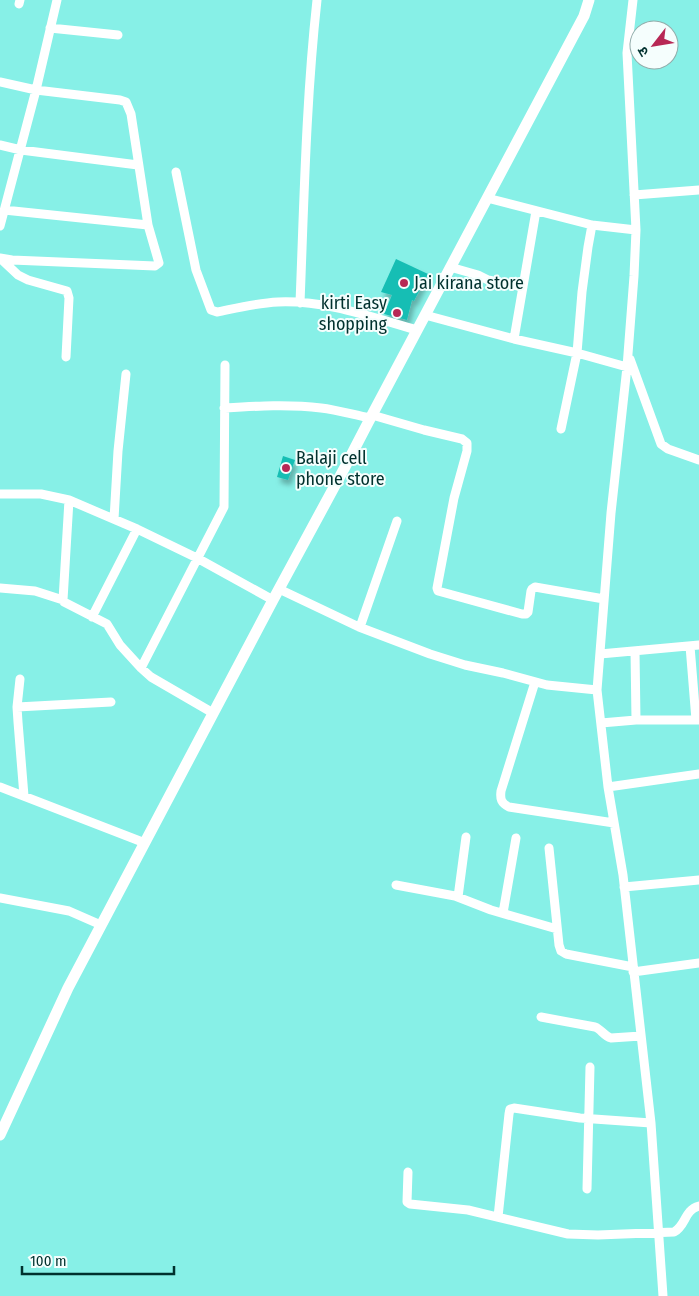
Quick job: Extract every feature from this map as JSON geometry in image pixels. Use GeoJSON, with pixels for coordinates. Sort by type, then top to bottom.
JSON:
{"type":"FeatureCollection","features":[{"type":"Feature","properties":{"kind":"street"},"geometry":{"type":"LineString","coordinates":[[0,226],[21,150],[57,0]]}},
{"type":"Feature","properties":{"kind":"street"},"geometry":{"type":"LineString","coordinates":[[300,302],[312,47],[317,0]]}},
{"type":"Feature","properties":{"kind":"street"},"geometry":{"type":"LineString","coordinates":[[0,1135],[68,988],[584,16],[589,0]]}},
{"type":"Feature","properties":{"kind":"street"},"geometry":{"type":"LineString","coordinates":[[633,0],[627,53],[636,230],[634,276],[627,367],[611,512],[597,690],[608,787],[624,887],[651,1123],[663,1296]]}},
{"type":"Feature","properties":{"kind":"street"},"geometry":{"type":"LineString","coordinates":[[50,28],[118,34]]}},
{"type":"Feature","properties":{"kind":"street"},"geometry":{"type":"LineString","coordinates":[[0,82],[36,90],[126,102],[130,114],[148,225],[159,262],[155,266],[1,258]]}},
{"type":"Feature","properties":{"kind":"street"},"geometry":{"type":"LineString","coordinates":[[0,145],[21,150],[138,165]]}},
{"type":"Feature","properties":{"kind":"street"},"geometry":{"type":"LineString","coordinates":[[176,172],[196,270],[211,310],[217,312],[265,303],[300,302],[339,308],[417,330]]}},
{"type":"Feature","properties":{"kind":"street"},"geometry":{"type":"LineString","coordinates":[[634,195],[699,190]]}},
{"type":"Feature","properties":{"kind":"street"},"geometry":{"type":"LineString","coordinates":[[487,198],[592,225],[636,230]]}},
{"type":"Feature","properties":{"kind":"street"},"geometry":{"type":"LineString","coordinates":[[4,210],[148,225]]}},
{"type":"Feature","properties":{"kind":"street"},"geometry":{"type":"LineString","coordinates":[[514,339],[536,211]]}},
{"type":"Feature","properties":{"kind":"street"},"geometry":{"type":"LineString","coordinates":[[561,429],[577,353],[582,292],[592,225]]}},
{"type":"Feature","properties":{"kind":"street"},"geometry":{"type":"LineString","coordinates":[[1,258],[18,275],[28,280],[67,291],[69,298],[66,357]]}},
{"type":"Feature","properties":{"kind":"street"},"geometry":{"type":"LineString","coordinates":[[450,267],[488,280],[523,287]]}},
{"type":"Feature","properties":{"kind":"street"},"geometry":{"type":"LineString","coordinates":[[425,315],[627,367]]}},
{"type":"Feature","properties":{"kind":"street"},"geometry":{"type":"LineString","coordinates":[[628,355],[662,444],[668,449],[699,460]]}},
{"type":"Feature","properties":{"kind":"street"},"geometry":{"type":"LineString","coordinates":[[141,668],[224,506],[225,365]]}},
{"type":"Feature","properties":{"kind":"street"},"geometry":{"type":"LineString","coordinates":[[114,519],[118,450],[126,374]]}},
{"type":"Feature","properties":{"kind":"street"},"geometry":{"type":"LineString","coordinates":[[224,408],[257,406],[321,408],[371,417],[462,439],[467,443],[468,451],[454,498],[437,588],[438,592],[522,614],[528,612],[531,592],[535,587],[604,599]]}},
{"type":"Feature","properties":{"kind":"street"},"geometry":{"type":"LineString","coordinates":[[0,494],[41,494],[68,500],[137,529],[197,558],[274,600]]}},
{"type":"Feature","properties":{"kind":"street"},"geometry":{"type":"LineString","coordinates":[[63,600],[68,500]]}},
{"type":"Feature","properties":{"kind":"street"},"geometry":{"type":"LineString","coordinates":[[360,626],[397,521]]}},
{"type":"Feature","properties":{"kind":"street"},"geometry":{"type":"LineString","coordinates":[[92,617],[137,529]]}},
{"type":"Feature","properties":{"kind":"street"},"geometry":{"type":"LineString","coordinates":[[0,588],[35,591],[63,600],[65,604],[109,625],[120,645],[141,668],[152,677],[213,713]]}},
{"type":"Feature","properties":{"kind":"street"},"geometry":{"type":"LineString","coordinates":[[279,589],[360,626],[422,651],[456,662],[547,685],[597,690]]}},
{"type":"Feature","properties":{"kind":"street"},"geometry":{"type":"LineString","coordinates":[[600,654],[695,645],[698,720],[636,720],[601,723]]}},
{"type":"Feature","properties":{"kind":"street"},"geometry":{"type":"LineString","coordinates":[[635,651],[636,720]]}},
{"type":"Feature","properties":{"kind":"street"},"geometry":{"type":"LineString","coordinates":[[20,679],[18,707],[19,745],[24,796]]}},
{"type":"Feature","properties":{"kind":"street"},"geometry":{"type":"LineString","coordinates":[[536,682],[500,799],[503,804],[509,807],[614,823]]}},
{"type":"Feature","properties":{"kind":"street"},"geometry":{"type":"LineString","coordinates":[[18,707],[111,702]]}},
{"type":"Feature","properties":{"kind":"street"},"geometry":{"type":"LineString","coordinates":[[608,787],[699,774]]}},
{"type":"Feature","properties":{"kind":"street"},"geometry":{"type":"LineString","coordinates":[[0,787],[144,843]]}},
{"type":"Feature","properties":{"kind":"street"},"geometry":{"type":"LineString","coordinates":[[458,897],[466,837]]}},
{"type":"Feature","properties":{"kind":"street"},"geometry":{"type":"LineString","coordinates":[[503,913],[516,838]]}},
{"type":"Feature","properties":{"kind":"street"},"geometry":{"type":"LineString","coordinates":[[549,848],[557,929],[560,949],[563,953],[633,969],[699,963]]}},
{"type":"Feature","properties":{"kind":"street"},"geometry":{"type":"LineString","coordinates":[[624,887],[699,880]]}},
{"type":"Feature","properties":{"kind":"street"},"geometry":{"type":"LineString","coordinates":[[396,885],[458,897],[491,910],[557,929]]}},
{"type":"Feature","properties":{"kind":"street"},"geometry":{"type":"LineString","coordinates":[[0,898],[69,911],[101,925]]}},
{"type":"Feature","properties":{"kind":"street"},"geometry":{"type":"LineString","coordinates":[[541,1017],[595,1026],[611,1038],[641,1036]]}},
{"type":"Feature","properties":{"kind":"street"},"geometry":{"type":"LineString","coordinates":[[587,1188],[590,1067]]}},
{"type":"Feature","properties":{"kind":"street"},"geometry":{"type":"LineString","coordinates":[[498,1217],[510,1109],[589,1119],[651,1123]]}},
{"type":"Feature","properties":{"kind":"street"},"geometry":{"type":"LineString","coordinates":[[408,1172],[408,1204],[459,1208],[568,1234],[674,1232],[680,1228],[690,1210],[699,1206]]}},
{"type":"Feature","properties":{"kind":"building","name":"Jai kirana store"},"geometry":{"type":"Polygon","coordinates":[[[396,259],[428,274],[414,301],[412,300],[407,320],[384,314],[392,295],[381,292],[396,259]]]}},
{"type":"Feature","properties":{"kind":"building","name":"Balaji cell phone store"},"geometry":{"type":"Polygon","coordinates":[[[283,456],[295,460],[288,480],[277,477],[283,456]]]}},
{"type":"Feature","properties":{"kind":"place","name":"Jai kirana store"},"geometry":{"type":"Point","coordinates":[404,283]}},
{"type":"Feature","properties":{"kind":"place","name":"kirti Easy shopping"},"geometry":{"type":"Point","coordinates":[397,313]}},
{"type":"Feature","properties":{"kind":"place","name":"Balaji cell phone store"},"geometry":{"type":"Point","coordinates":[286,468]}}]}
